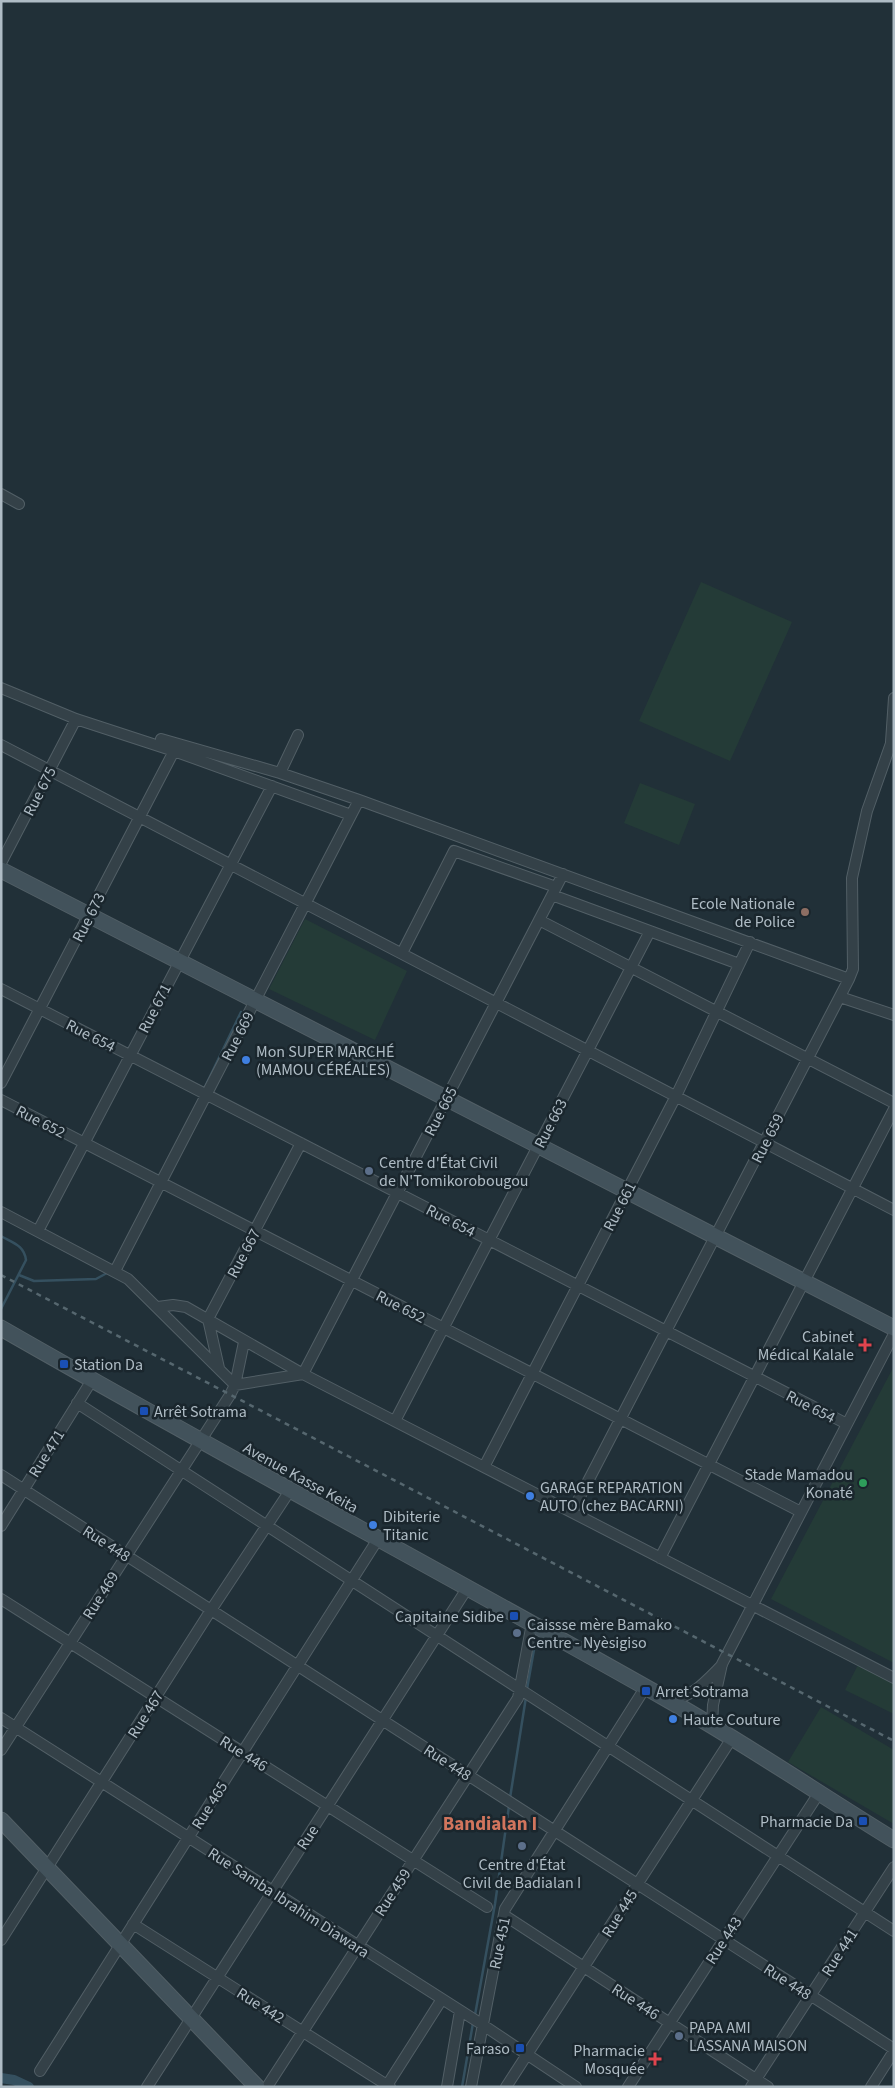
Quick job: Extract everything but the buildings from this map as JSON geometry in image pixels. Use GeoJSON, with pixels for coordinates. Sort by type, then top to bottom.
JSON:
{"type":"FeatureCollection","features":[{"type":"Feature","properties":{"kind":"street"},"geometry":{"type":"LineString","coordinates":[[1,494],[19,504]]}},
{"type":"Feature","properties":{"kind":"street"},"geometry":{"type":"LineString","coordinates":[[1,688],[76,719],[174,751],[351,815]]}},
{"type":"Feature","properties":{"kind":"street","name":"Rue 659"},"geometry":{"type":"LineString","coordinates":[[572,1512],[853,969],[852,878],[867,810],[892,738],[894,698]]}},
{"type":"Feature","properties":{"kind":"street","name":"Rue 675"},"geometry":{"type":"LineString","coordinates":[[1,863],[76,719]]}},
{"type":"Feature","properties":{"kind":"street"},"geometry":{"type":"LineString","coordinates":[[280,773],[298,735]]}},
{"type":"Feature","properties":{"kind":"street"},"geometry":{"type":"LineString","coordinates":[[161,739],[280,773],[359,800],[849,979]]}},
{"type":"Feature","properties":{"kind":"street"},"geometry":{"type":"LineString","coordinates":[[1,745],[894,1210]]}},
{"type":"Feature","properties":{"kind":"street","name":"Rue 673"},"geometry":{"type":"LineString","coordinates":[[1,1084],[174,751]]}},
{"type":"Feature","properties":{"kind":"street","name":"Rue 671"},"geometry":{"type":"LineString","coordinates":[[38,1231],[178,961],[272,786]]}},
{"type":"Feature","properties":{"kind":"street","name":"Rue 669"},"geometry":{"type":"LineString","coordinates":[[115,1271],[359,800]]}},
{"type":"Feature","properties":{"kind":"street"},"geometry":{"type":"LineString","coordinates":[[402,953],[454,851],[650,931],[739,964]]}},
{"type":"Feature","properties":{"kind":"street"},"geometry":{"type":"LineString","coordinates":[[1,870],[894,1328]]}},
{"type":"Feature","properties":{"kind":"street","name":"Rue 665"},"geometry":{"type":"LineString","coordinates":[[303,1374],[563,874]]}},
{"type":"Feature","properties":{"kind":"street"},"geometry":{"type":"LineString","coordinates":[[539,920],[894,1103]]}},
{"type":"Feature","properties":{"kind":"street","name":"Rue 663"},"geometry":{"type":"LineString","coordinates":[[395,1421],[650,931]]}},
{"type":"Feature","properties":{"kind":"street","name":"Rue 661"},"geometry":{"type":"LineString","coordinates":[[484,1467],[676,1096],[750,942]]}},
{"type":"Feature","properties":{"kind":"street","name":"Rue 654"},"geometry":{"type":"LineString","coordinates":[[1,989],[847,1424]]}},
{"type":"Feature","properties":{"kind":"street"},"geometry":{"type":"LineString","coordinates":[[840,997],[894,1015]]}},
{"type":"Feature","properties":{"kind":"street","name":"Rue 652"},"geometry":{"type":"LineString","coordinates":[[1,1100],[801,1512]]}},
{"type":"Feature","properties":{"kind":"street"},"geometry":{"type":"LineString","coordinates":[[660,1558],[894,1109]]}},
{"type":"Feature","properties":{"kind":"street","name":"Rue 667"},"geometry":{"type":"LineString","coordinates":[[208,1319],[301,1143]]}},
{"type":"Feature","properties":{"kind":"street"},"geometry":{"type":"LineString","coordinates":[[1,1212],[128,1278],[235,1385],[303,1374]]}},
{"type":"Feature","properties":{"kind":"street"},"geometry":{"type":"LineString","coordinates":[[158,1307],[173,1305],[186,1307],[244,1342],[303,1374],[894,1678]]}},
{"type":"Feature","properties":{"kind":"street"},"geometry":{"type":"LineString","coordinates":[[208,1319],[219,1368]]}},
{"type":"Feature","properties":{"kind":"street","name":"Avenue Kasse Keita"},"geometry":{"type":"LineString","coordinates":[[1,1328],[201,1442],[291,1489],[668,1700],[894,1840]]}},
{"type":"Feature","properties":{"kind":"street"},"geometry":{"type":"LineString","coordinates":[[712,1726],[713,1705],[722,1664],[894,1334]]}},
{"type":"Feature","properties":{"kind":"street","name":"Rue 469"},"geometry":{"type":"LineString","coordinates":[[1,1750],[126,1555],[182,1472],[235,1385],[244,1342]]}},
{"type":"Feature","properties":{"kind":"street","name":"Rue 471"},"geometry":{"type":"LineString","coordinates":[[1,1526],[92,1380]]}},
{"type":"Feature","properties":{"kind":"street"},"geometry":{"type":"LineString","coordinates":[[77,1404],[437,1636],[520,1692],[544,1705],[894,1931]]}},
{"type":"Feature","properties":{"kind":"street","name":"Rue 448"},"geometry":{"type":"LineString","coordinates":[[1,1475],[894,2050]]}},
{"type":"Feature","properties":{"kind":"street","name":"Rue 467"},"geometry":{"type":"LineString","coordinates":[[1,1940],[211,1610],[291,1489]]}},
{"type":"Feature","properties":{"kind":"street","name":"Rue 465"},"geometry":{"type":"LineString","coordinates":[[40,2071],[378,1539]]}},
{"type":"Feature","properties":{"kind":"street","name":"Rue"},"geometry":{"type":"LineString","coordinates":[[146,2087],[468,1587]]}},
{"type":"Feature","properties":{"kind":"street","name":"Rue 446"},"geometry":{"type":"LineString","coordinates":[[1,1599],[487,1907]]}},
{"type":"Feature","properties":{"kind":"street"},"geometry":{"type":"LineString","coordinates":[[520,1692],[532,1623]]}},
{"type":"Feature","properties":{"kind":"street"},"geometry":{"type":"LineString","coordinates":[[668,1700],[678,1699],[691,1694],[722,1664]]}},
{"type":"Feature","properties":{"kind":"street","name":"Rue 451"},"geometry":{"type":"LineString","coordinates":[[471,2087],[506,1909],[645,1688]]}},
{"type":"Feature","properties":{"kind":"street","name":"Rue 459"},"geometry":{"type":"LineString","coordinates":[[267,2087],[520,1692]]}},
{"type":"Feature","properties":{"kind":"street","name":"Rue Samba Ibrahim Diawara"},"geometry":{"type":"LineString","coordinates":[[1,1718],[483,2025],[576,2087]]}},
{"type":"Feature","properties":{"kind":"street","name":"Rue 445"},"geometry":{"type":"LineString","coordinates":[[506,2087],[585,1968],[732,1738]]}},
{"type":"Feature","properties":{"kind":"street","name":"Rue 443"},"geometry":{"type":"LineString","coordinates":[[628,2087],[819,1793]]}},
{"type":"Feature","properties":{"kind":"street"},"geometry":{"type":"LineString","coordinates":[[1,1820],[258,2087]]}},
{"type":"Feature","properties":{"kind":"street","name":"Rue 441"},"geometry":{"type":"LineString","coordinates":[[754,2083],[894,1867]]}},
{"type":"Feature","properties":{"kind":"street","name":"Rue 446"},"geometry":{"type":"LineString","coordinates":[[504,1915],[670,2023],[754,2083],[768,2087]]}},
{"type":"Feature","properties":{"kind":"street","name":"Rue 442"},"geometry":{"type":"LineString","coordinates":[[133,1924],[388,2086]]}},
{"type":"Feature","properties":{"kind":"street"},"geometry":{"type":"LineString","coordinates":[[388,2086],[442,1999]]}},
{"type":"Feature","properties":{"kind":"street"},"geometry":{"type":"LineString","coordinates":[[447,2087],[464,2013]]}},
{"type":"Feature","properties":{"kind":"street"},"geometry":{"type":"LineString","coordinates":[[871,2087],[894,2050]]}},
{"type":"Feature","properties":{"kind":"green space"},"geometry":{"type":"Polygon","coordinates":[[[701,582],[792,622],[730,761],[639,721],[701,582]]]}},
{"type":"Feature","properties":{"kind":"green space"},"geometry":{"type":"Polygon","coordinates":[[[640,783],[695,804],[679,845],[624,823],[640,783]]]}},
{"type":"Feature","properties":{"kind":"green space"},"geometry":{"type":"Polygon","coordinates":[[[305,919],[407,971],[375,1040],[269,989],[305,919]]]}},
{"type":"Feature","properties":{"kind":"green space","name":"Stade Mamadou Konaté"},"geometry":{"type":"Polygon","coordinates":[[[894,1366],[894,1663],[771,1599],[894,1366]]]}},
{"type":"Feature","properties":{"kind":"green space"},"geometry":{"type":"Polygon","coordinates":[[[859,1663],[894,1680],[894,1714],[845,1690],[859,1663]]]}},
{"type":"Feature","properties":{"kind":"green space"},"geometry":{"type":"Polygon","coordinates":[[[821,1707],[894,1750],[894,1824],[788,1762],[821,1707]]]}},
{"type":"Feature","properties":{"kind":"waterway"},"geometry":{"type":"LineString","coordinates":[[204,1089],[241,1012]]}},
{"type":"Feature","properties":{"kind":"waterway"},"geometry":{"type":"LineString","coordinates":[[1,1236],[20,1248],[26,1260],[1,1309]]}},
{"type":"Feature","properties":{"kind":"waterway"},"geometry":{"type":"LineString","coordinates":[[19,1275],[34,1281],[96,1279],[107,1273]]}},
{"type":"Feature","properties":{"kind":"waterway"},"geometry":{"type":"LineString","coordinates":[[527,1689],[535,1644]]}},
{"type":"Feature","properties":{"kind":"waterway"},"geometry":{"type":"LineString","coordinates":[[510,1798],[526,1697]]}},
{"type":"Feature","properties":{"kind":"waterway"},"geometry":{"type":"LineString","coordinates":[[475,2015],[495,1904],[509,1806]]}},
{"type":"Feature","properties":{"kind":"waterway"},"geometry":{"type":"LineString","coordinates":[[462,2087],[473,2023]]}},
{"type":"Feature","properties":{"kind":"waterway"},"geometry":{"type":"LineString","coordinates":[[1,2078],[14,2080],[29,2087]]}},
{"type":"Feature","properties":{"kind":"railway"},"geometry":{"type":"LineString","coordinates":[[1,1275],[894,1741]]}},
{"type":"Feature","properties":{"kind":"place","name":"Ecole Nationale de Police"},"geometry":{"type":"Point","coordinates":[805,912]}},
{"type":"Feature","properties":{"kind":"place","name":"Mon SUPER MARCHÉ (MAMOU CÉRÉALES)"},"geometry":{"type":"Point","coordinates":[246,1060]}},
{"type":"Feature","properties":{"kind":"place","name":"Centre d'État Civil de N'Tomikorobougou"},"geometry":{"type":"Point","coordinates":[369,1171]}},
{"type":"Feature","properties":{"kind":"place","name":"Cabinet Médical Kalale"},"geometry":{"type":"Point","coordinates":[865,1345]}},
{"type":"Feature","properties":{"kind":"place","name":"Station Da"},"geometry":{"type":"Point","coordinates":[64,1364]}},
{"type":"Feature","properties":{"kind":"place","name":"Arrêt Sotrama"},"geometry":{"type":"Point","coordinates":[144,1411]}},
{"type":"Feature","properties":{"kind":"place","name":"Stade Mamadou Konaté"},"geometry":{"type":"Point","coordinates":[863,1483]}},
{"type":"Feature","properties":{"kind":"place","name":"GARAGE REPARATION AUTO (chez BACARNI)"},"geometry":{"type":"Point","coordinates":[530,1496]}},
{"type":"Feature","properties":{"kind":"place","name":"Dibiterie Titanic"},"geometry":{"type":"Point","coordinates":[373,1525]}},
{"type":"Feature","properties":{"kind":"place","name":"Capitaine Sidibe"},"geometry":{"type":"Point","coordinates":[514,1616]}},
{"type":"Feature","properties":{"kind":"place","name":"Caissse mère Bamako Centre - Nyèsigiso"},"geometry":{"type":"Point","coordinates":[517,1633]}},
{"type":"Feature","properties":{"kind":"place","name":"Arret Sotrama"},"geometry":{"type":"Point","coordinates":[646,1691]}},
{"type":"Feature","properties":{"kind":"place","name":"Haute Couture"},"geometry":{"type":"Point","coordinates":[673,1719]}},
{"type":"Feature","properties":{"kind":"place","name":"Pharmacie Da"},"geometry":{"type":"Point","coordinates":[863,1821]}},
{"type":"Feature","properties":{"kind":"place","name":"Centre d'État Civil de Badialan I"},"geometry":{"type":"Point","coordinates":[522,1846]}},
{"type":"Feature","properties":{"kind":"place","name":"PAPA AMI LASSANA MAISON"},"geometry":{"type":"Point","coordinates":[679,2036]}},
{"type":"Feature","properties":{"kind":"place","name":"Faraso"},"geometry":{"type":"Point","coordinates":[520,2048]}},
{"type":"Feature","properties":{"kind":"place","name":"Pharmacie Mosquée"},"geometry":{"type":"Point","coordinates":[655,2059]}},
{"type":"Feature","properties":{"kind":"district","name":"Bandialan I"},"geometry":{"type":"Point","coordinates":[490,1823]}}]}
